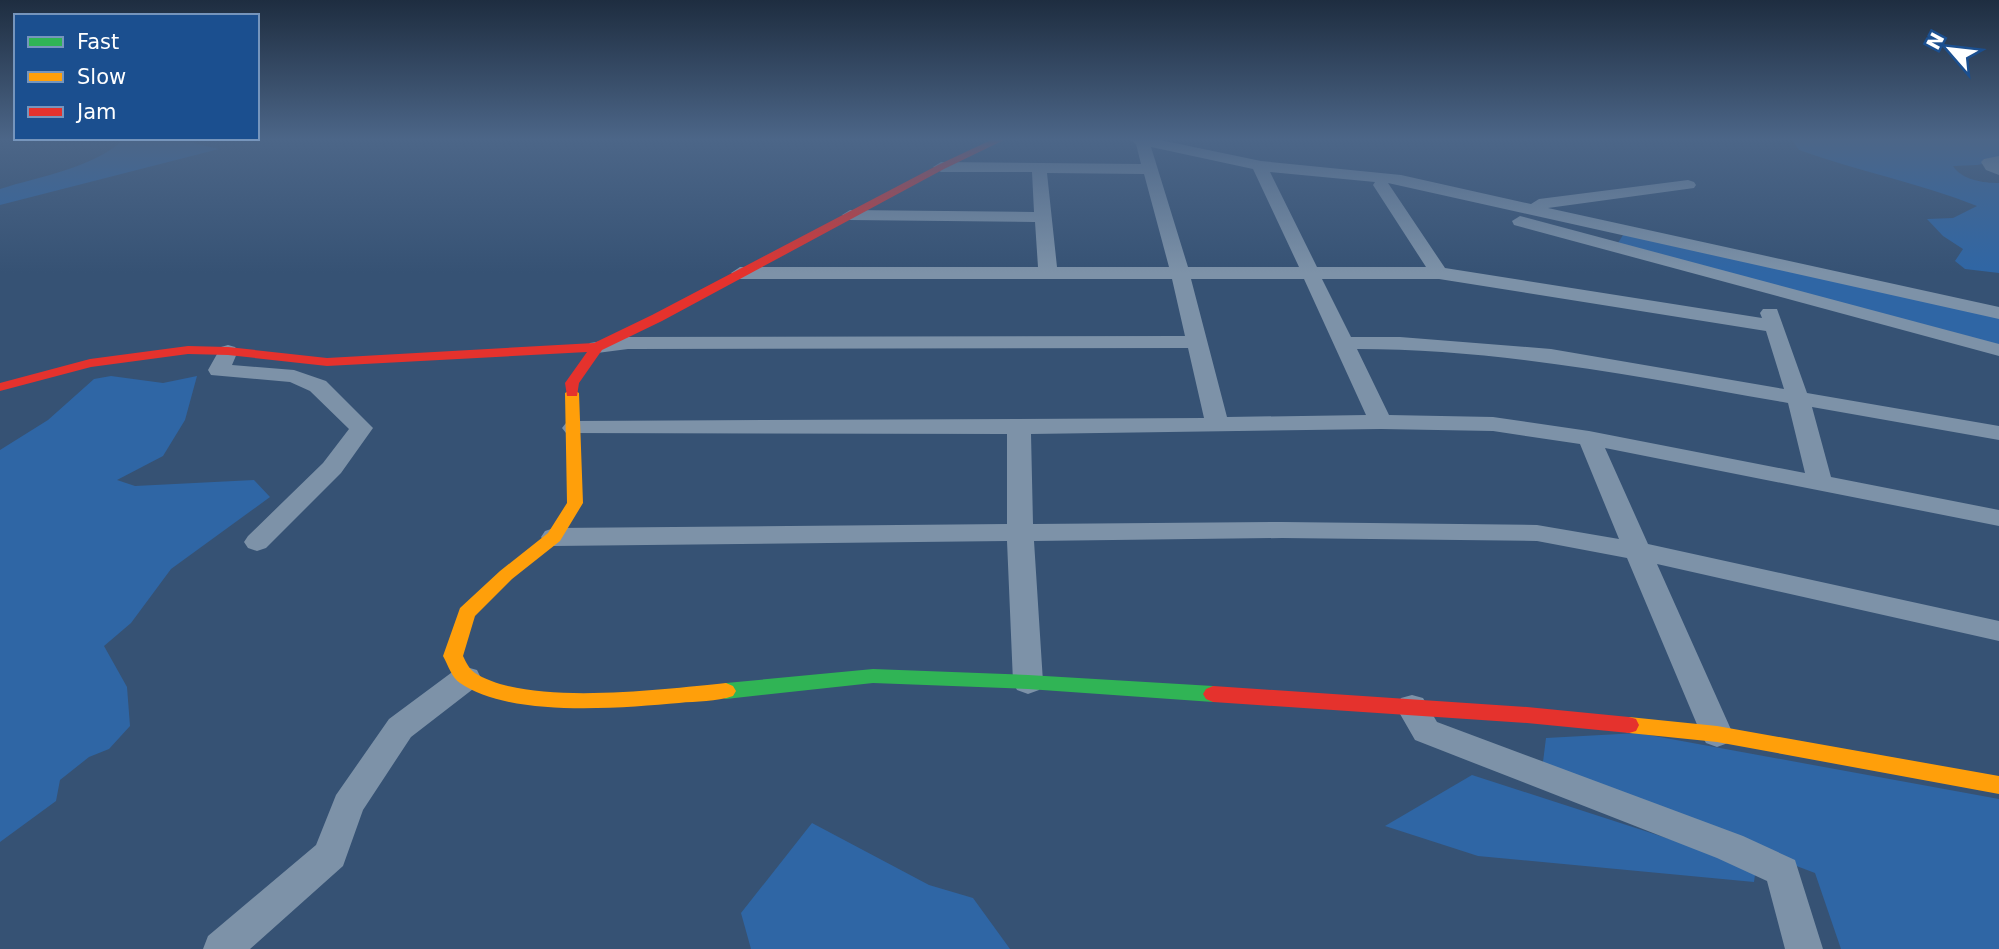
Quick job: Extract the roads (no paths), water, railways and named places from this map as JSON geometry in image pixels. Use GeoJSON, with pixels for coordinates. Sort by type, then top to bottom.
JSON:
{"type":"FeatureCollection","features":[{"type":"Feature","properties":{"kind":"street"},"geometry":{"type":"LineString","coordinates":[[908,184],[597,347],[572,383],[575,503],[554,537],[506,575],[467,613],[453,656],[466,677],[506,695],[563,700],[711,692],[873,676],[1028,682],[1527,715],[1717,734],[1999,785]]}},
{"type":"Feature","properties":{"kind":"street"},"geometry":{"type":"LineString","coordinates":[[1040,184],[1048,273]]}},
{"type":"Feature","properties":{"kind":"street"},"geometry":{"type":"LineString","coordinates":[[1154,184],[1180,272],[1217,425]]}},
{"type":"Feature","properties":{"kind":"street"},"geometry":{"type":"LineString","coordinates":[[1268,184],[1381,422]]}},
{"type":"Feature","properties":{"kind":"street"},"geometry":{"type":"LineString","coordinates":[[1376,184],[1999,350]]}},
{"type":"Feature","properties":{"kind":"street"},"geometry":{"type":"LineString","coordinates":[[1422,184],[1999,313]]}},
{"type":"Feature","properties":{"kind":"street"},"geometry":{"type":"LineString","coordinates":[[1381,185],[1439,273]]}},
{"type":"Feature","properties":{"kind":"street"},"geometry":{"type":"LineString","coordinates":[[1535,208],[1541,203],[1688,185]]}},
{"type":"Feature","properties":{"kind":"street"},"geometry":{"type":"LineString","coordinates":[[850,215],[1043,217]]}},
{"type":"Feature","properties":{"kind":"street"},"geometry":{"type":"LineString","coordinates":[[740,273],[1439,273],[1774,326]]}},
{"type":"Feature","properties":{"kind":"street"},"geometry":{"type":"LineString","coordinates":[[1761,286],[1798,398],[1820,483]]}},
{"type":"Feature","properties":{"kind":"street"},"geometry":{"type":"LineString","coordinates":[[0,387],[116,359],[188,350],[228,351],[327,362],[628,343],[1196,342]]}},
{"type":"Feature","properties":{"kind":"street"},"geometry":{"type":"LineString","coordinates":[[1342,343],[1413,344],[1551,355],[1999,433]]}},
{"type":"Feature","properties":{"kind":"street"},"geometry":{"type":"LineString","coordinates":[[228,351],[219,370],[294,376],[318,386],[361,428],[332,468],[257,542]]}},
{"type":"Feature","properties":{"kind":"street"},"geometry":{"type":"LineString","coordinates":[[574,428],[1019,427],[1381,422],[1493,424],[1589,438],[1999,518]]}},
{"type":"Feature","properties":{"kind":"street"},"geometry":{"type":"LineString","coordinates":[[1019,427],[1020,531],[1028,682]]}},
{"type":"Feature","properties":{"kind":"street"},"geometry":{"type":"LineString","coordinates":[[1589,438],[1717,734]]}},
{"type":"Feature","properties":{"kind":"street"},"geometry":{"type":"LineString","coordinates":[[554,537],[1020,531],[1538,533],[1637,551],[1999,631]]}},
{"type":"Feature","properties":{"kind":"street"},"geometry":{"type":"LineString","coordinates":[[222,949],[330,855],[348,805],[400,728],[466,677]]}},
{"type":"Feature","properties":{"kind":"street"},"geometry":{"type":"LineString","coordinates":[[1412,707],[1426,731],[1730,847],[1782,871],[1804,949]]}}]}
